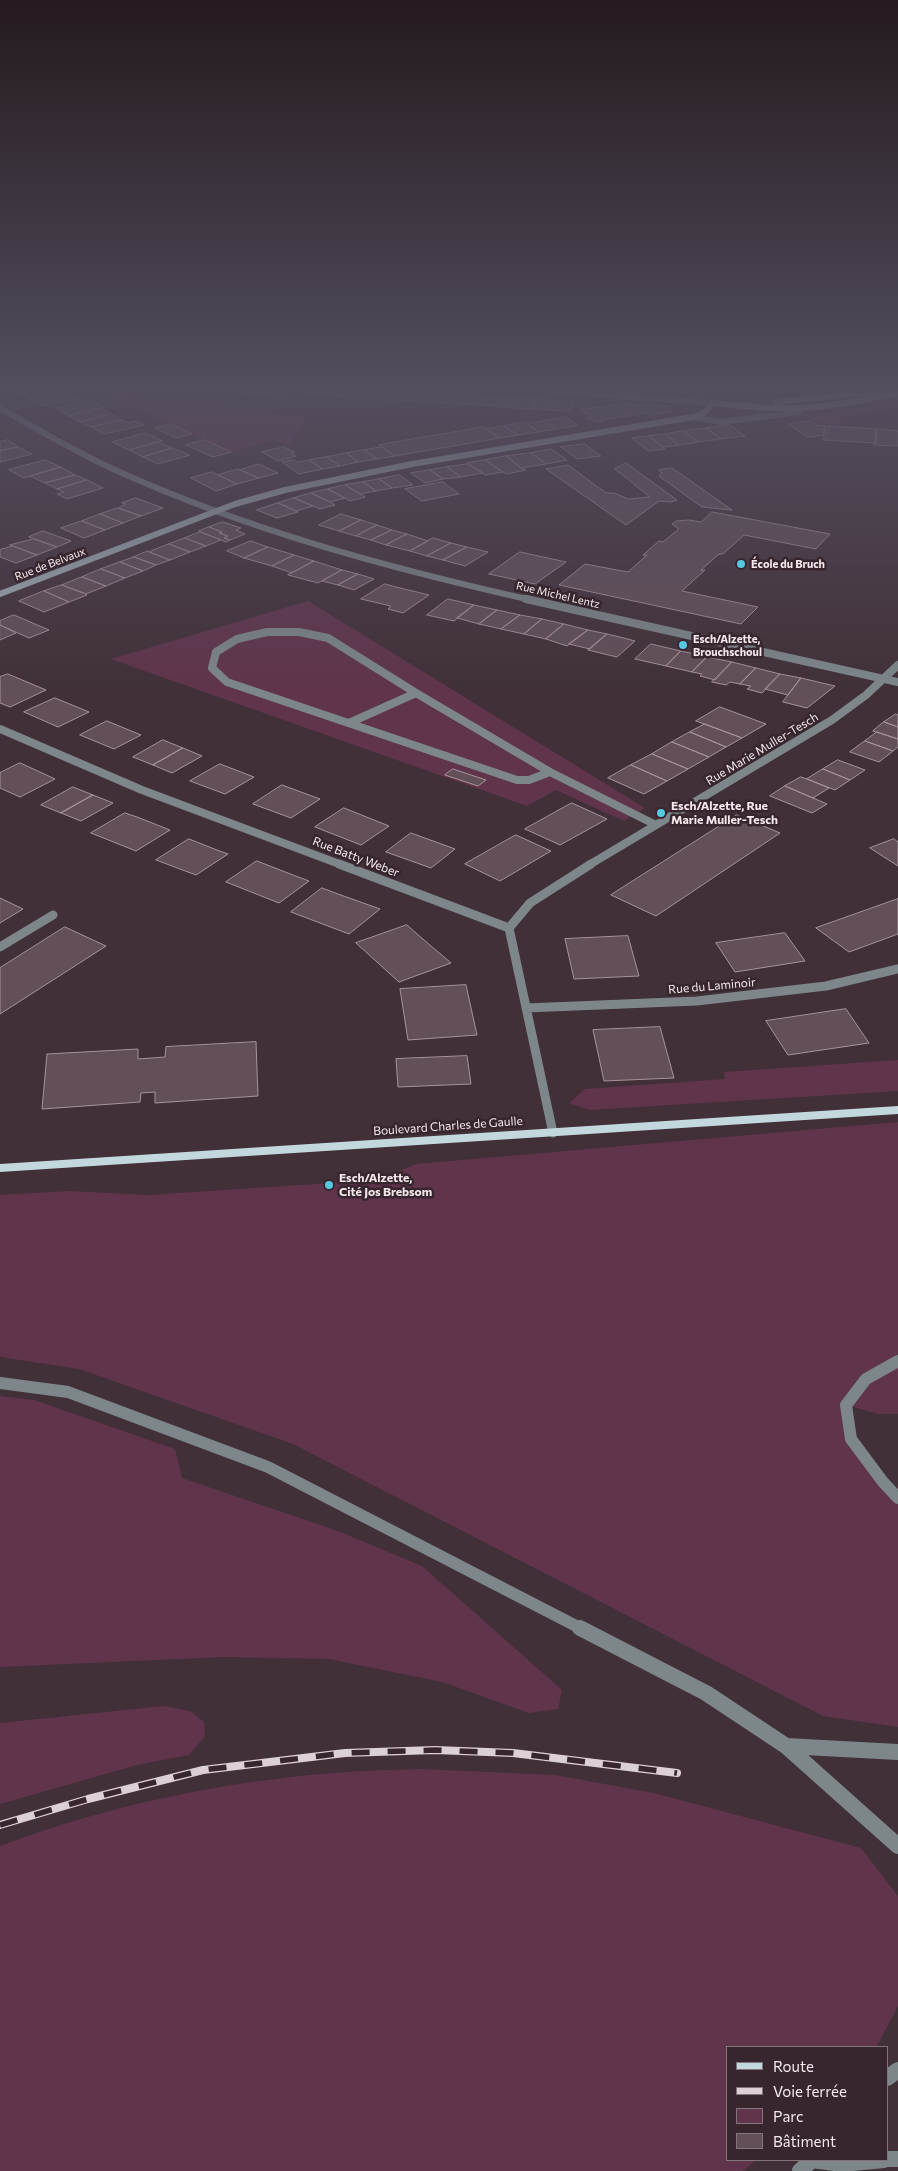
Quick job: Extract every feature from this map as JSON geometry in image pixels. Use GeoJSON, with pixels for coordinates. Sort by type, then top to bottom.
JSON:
{"type":"FeatureCollection","features":[{"type":"Feature","properties":{"kind":"main road","name":"Boulevard Charles de Gaulle"},"geometry":{"type":"LineString","coordinates":[[0,1168],[898,1110]]}},
{"type":"Feature","properties":{"kind":"street","name":"Rue Michel Lentz"},"geometry":{"type":"LineString","coordinates":[[171,492],[283,535],[456,584],[898,682]]}},
{"type":"Feature","properties":{"kind":"street","name":"Rue de Belvaux"},"geometry":{"type":"LineString","coordinates":[[0,594],[217,511],[276,492]]}},
{"type":"Feature","properties":{"kind":"street"},"geometry":{"type":"LineString","coordinates":[[550,772],[529,780],[517,780],[227,682],[212,668],[216,652],[237,639],[267,632],[299,632],[328,638],[416,693],[550,772],[656,825]]}},
{"type":"Feature","properties":{"kind":"street","name":"Rue Marie Muller-Tesch"},"geometry":{"type":"LineString","coordinates":[[509,928],[530,903],[832,720],[885,679],[898,665]]}},
{"type":"Feature","properties":{"kind":"street"},"geometry":{"type":"LineString","coordinates":[[349,723],[416,693]]}},
{"type":"Feature","properties":{"kind":"street","name":"Rue Batty Weber"},"geometry":{"type":"LineString","coordinates":[[0,729],[142,790],[509,928]]}},
{"type":"Feature","properties":{"kind":"street"},"geometry":{"type":"LineString","coordinates":[[0,947],[53,915]]}},
{"type":"Feature","properties":{"kind":"street"},"geometry":{"type":"LineString","coordinates":[[509,928],[553,1133]]}},
{"type":"Feature","properties":{"kind":"street","name":"Rue du Laminoir"},"geometry":{"type":"LineString","coordinates":[[526,1008],[697,1001],[826,986],[898,969]]}},
{"type":"Feature","properties":{"kind":"street"},"geometry":{"type":"LineString","coordinates":[[898,1361],[866,1379],[846,1405],[851,1438],[883,1482],[898,1498]]}},
{"type":"Feature","properties":{"kind":"street"},"geometry":{"type":"LineString","coordinates":[[0,1384],[68,1392],[268,1467],[706,1693],[786,1746],[898,1846]]}},
{"type":"Feature","properties":{"kind":"street"},"geometry":{"type":"LineString","coordinates":[[786,1746],[898,1752]]}},
{"type":"Feature","properties":{"kind":"street"},"geometry":{"type":"LineString","coordinates":[[800,2171],[811,2161]]}},
{"type":"Feature","properties":{"kind":"street"},"geometry":{"type":"LineString","coordinates":[[820,2161],[842,2164],[874,2161]]}},
{"type":"Feature","properties":{"kind":"green space"},"geometry":{"type":"Polygon","coordinates":[[[308,601],[645,808],[624,821],[556,790],[527,806],[111,659],[308,601]]]}},
{"type":"Feature","properties":{"kind":"green space"},"geometry":{"type":"Polygon","coordinates":[[[898,1060],[898,1091],[590,1110],[569,1103],[585,1089],[725,1079],[724,1072],[898,1060]]]}},
{"type":"Feature","properties":{"kind":"green space"},"geometry":{"type":"Polygon","coordinates":[[[898,1122],[898,1414],[877,1414],[847,1405],[851,1439],[898,1498],[898,1727],[823,1716],[293,1444],[79,1369],[0,1357],[0,1195],[70,1191],[147,1195],[377,1180],[416,1164],[898,1122]]]}},
{"type":"Feature","properties":{"kind":"green space"},"geometry":{"type":"Polygon","coordinates":[[[0,1396],[34,1400],[175,1449],[182,1478],[338,1531],[422,1566],[562,1690],[558,1709],[529,1713],[442,1682],[329,1659],[224,1657],[0,1667],[0,1396]]]}},
{"type":"Feature","properties":{"kind":"green space"},"geometry":{"type":"Polygon","coordinates":[[[163,1706],[190,1711],[204,1722],[205,1736],[189,1755],[137,1765],[0,1804],[0,1723],[163,1706]]]}},
{"type":"Feature","properties":{"kind":"green space"},"geometry":{"type":"Polygon","coordinates":[[[421,1769],[555,1775],[654,1793],[861,1848],[898,1896],[898,2006],[876,2046],[726,2046],[726,2161],[755,2161],[743,2171],[0,2171],[0,1846],[81,1819],[164,1798],[291,1777],[421,1769]]]}},
{"type":"Feature","properties":{"kind":"building"},"geometry":{"type":"Polygon","coordinates":[[[63,492],[89,492],[67,499],[57,494],[63,492]]]}},
{"type":"Feature","properties":{"kind":"building"},"geometry":{"type":"Polygon","coordinates":[[[334,492],[357,492],[365,497],[350,501],[334,492]]]}},
{"type":"Feature","properties":{"kind":"building"},"geometry":{"type":"Polygon","coordinates":[[[334,492],[345,498],[330,502],[311,493],[334,492]]]}},
{"type":"Feature","properties":{"kind":"building"},"geometry":{"type":"Polygon","coordinates":[[[410,492],[457,492],[459,494],[422,501],[410,492]]]}},
{"type":"Feature","properties":{"kind":"building"},"geometry":{"type":"Polygon","coordinates":[[[579,492],[614,493],[628,499],[650,497],[644,492],[666,492],[677,500],[671,502],[659,501],[626,525],[579,492]]]}},
{"type":"Feature","properties":{"kind":"building"},"geometry":{"type":"Polygon","coordinates":[[[682,492],[707,492],[732,510],[702,507],[682,492]]]}},
{"type":"Feature","properties":{"kind":"building"},"geometry":{"type":"Polygon","coordinates":[[[311,493],[335,505],[320,509],[294,498],[311,493]]]}},
{"type":"Feature","properties":{"kind":"building"},"geometry":{"type":"Polygon","coordinates":[[[136,498],[163,508],[141,516],[118,508],[126,504],[122,503],[136,498]]]}},
{"type":"Feature","properties":{"kind":"building"},"geometry":{"type":"Polygon","coordinates":[[[294,498],[313,506],[296,511],[278,503],[294,498]]]}},
{"type":"Feature","properties":{"kind":"building"},"geometry":{"type":"Polygon","coordinates":[[[278,503],[298,512],[277,518],[257,510],[278,503]]]}},
{"type":"Feature","properties":{"kind":"building"},"geometry":{"type":"Polygon","coordinates":[[[118,508],[141,516],[123,523],[100,514],[118,508]]]}},
{"type":"Feature","properties":{"kind":"building"},"geometry":{"type":"Polygon","coordinates":[[[712,512],[830,534],[816,549],[744,535],[701,570],[705,570],[682,591],[758,607],[741,624],[559,585],[585,564],[628,572],[659,541],[663,542],[679,529],[672,524],[676,521],[689,520],[701,522],[712,512]]]}},
{"type":"Feature","properties":{"kind":"building"},"geometry":{"type":"Polygon","coordinates":[[[100,514],[123,523],[105,530],[82,521],[100,514]]]}},
{"type":"Feature","properties":{"kind":"building"},"geometry":{"type":"Polygon","coordinates":[[[341,514],[361,520],[339,531],[319,525],[341,514]]]}},
{"type":"Feature","properties":{"kind":"building"},"geometry":{"type":"Polygon","coordinates":[[[361,520],[377,525],[356,536],[339,531],[361,520]]]}},
{"type":"Feature","properties":{"kind":"building"},"geometry":{"type":"Polygon","coordinates":[[[82,521],[105,530],[84,538],[61,528],[82,521]]]}},
{"type":"Feature","properties":{"kind":"building"},"geometry":{"type":"Polygon","coordinates":[[[223,522],[241,528],[236,530],[245,534],[230,540],[224,538],[228,536],[219,533],[222,532],[209,527],[223,522]]]}},
{"type":"Feature","properties":{"kind":"building"},"geometry":{"type":"Polygon","coordinates":[[[377,525],[392,530],[371,540],[356,536],[377,525]]]}},
{"type":"Feature","properties":{"kind":"building"},"geometry":{"type":"Polygon","coordinates":[[[209,527],[222,532],[219,533],[228,536],[224,538],[230,540],[226,542],[199,531],[209,527]]]}},
{"type":"Feature","properties":{"kind":"building"},"geometry":{"type":"Polygon","coordinates":[[[392,530],[407,534],[386,545],[371,540],[392,530]]]}},
{"type":"Feature","properties":{"kind":"building"},"geometry":{"type":"Polygon","coordinates":[[[43,531],[71,541],[57,547],[29,537],[43,531]]]}},
{"type":"Feature","properties":{"kind":"building"},"geometry":{"type":"Polygon","coordinates":[[[200,532],[221,540],[206,546],[185,538],[200,532]]]}},
{"type":"Feature","properties":{"kind":"building"},"geometry":{"type":"Polygon","coordinates":[[[407,534],[428,541],[410,551],[386,545],[407,534]]]}},
{"type":"Feature","properties":{"kind":"building"},"geometry":{"type":"Polygon","coordinates":[[[185,538],[206,546],[190,552],[169,544],[185,538]]]}},
{"type":"Feature","properties":{"kind":"building"},"geometry":{"type":"Polygon","coordinates":[[[433,538],[451,543],[427,556],[410,551],[433,538]]]}},
{"type":"Feature","properties":{"kind":"building"},"geometry":{"type":"Polygon","coordinates":[[[34,539],[57,547],[37,555],[10,545],[34,539]]]}},
{"type":"Feature","properties":{"kind":"building"},"geometry":{"type":"Polygon","coordinates":[[[251,541],[268,547],[244,558],[227,551],[251,541]]]}},
{"type":"Feature","properties":{"kind":"building"},"geometry":{"type":"Polygon","coordinates":[[[451,543],[467,547],[443,560],[427,556],[451,543]]]}},
{"type":"Feature","properties":{"kind":"building"},"geometry":{"type":"Polygon","coordinates":[[[169,544],[190,552],[170,560],[149,552],[169,544]]]}},
{"type":"Feature","properties":{"kind":"building"},"geometry":{"type":"Polygon","coordinates":[[[13,546],[37,555],[16,563],[0,557],[0,550],[13,546]]]}},
{"type":"Feature","properties":{"kind":"building"},"geometry":{"type":"Polygon","coordinates":[[[268,547],[294,555],[272,566],[244,558],[268,547]]]}},
{"type":"Feature","properties":{"kind":"building"},"geometry":{"type":"Polygon","coordinates":[[[467,547],[488,552],[465,566],[443,560],[467,547]]]}},
{"type":"Feature","properties":{"kind":"building"},"geometry":{"type":"Polygon","coordinates":[[[148,551],[170,560],[156,565],[134,557],[148,551]]]}},
{"type":"Feature","properties":{"kind":"building"},"geometry":{"type":"Polygon","coordinates":[[[520,552],[566,562],[535,584],[489,574],[520,552]]]}},
{"type":"Feature","properties":{"kind":"building"},"geometry":{"type":"Polygon","coordinates":[[[294,555],[314,561],[292,573],[272,566],[294,555]]]}},
{"type":"Feature","properties":{"kind":"building"},"geometry":{"type":"Polygon","coordinates":[[[134,557],[156,565],[143,571],[120,562],[134,557]]]}},
{"type":"Feature","properties":{"kind":"building"},"geometry":{"type":"Polygon","coordinates":[[[314,561],[342,570],[318,583],[288,575],[314,561]]]}},
{"type":"Feature","properties":{"kind":"building"},"geometry":{"type":"Polygon","coordinates":[[[120,562],[143,571],[125,578],[101,569],[120,562]]]}},
{"type":"Feature","properties":{"kind":"building"},"geometry":{"type":"Polygon","coordinates":[[[101,569],[125,578],[106,586],[82,577],[101,569]]]}},
{"type":"Feature","properties":{"kind":"building"},"geometry":{"type":"Polygon","coordinates":[[[342,570],[358,574],[338,585],[322,581],[342,570]]]}},
{"type":"Feature","properties":{"kind":"building"},"geometry":{"type":"Polygon","coordinates":[[[358,574],[374,579],[354,590],[338,585],[358,574]]]}},
{"type":"Feature","properties":{"kind":"building"},"geometry":{"type":"Polygon","coordinates":[[[82,577],[106,586],[86,594],[62,585],[82,577]]]}},
{"type":"Feature","properties":{"kind":"building"},"geometry":{"type":"Polygon","coordinates":[[[385,584],[429,595],[403,613],[388,609],[391,606],[361,599],[385,584]]]}},
{"type":"Feature","properties":{"kind":"building"},"geometry":{"type":"Polygon","coordinates":[[[62,585],[87,595],[69,602],[44,591],[62,585]]]}},
{"type":"Feature","properties":{"kind":"building"},"geometry":{"type":"Polygon","coordinates":[[[44,591],[69,602],[44,612],[19,601],[44,591]]]}},
{"type":"Feature","properties":{"kind":"building"},"geometry":{"type":"Polygon","coordinates":[[[448,599],[474,605],[454,621],[427,615],[448,599]]]}},
{"type":"Feature","properties":{"kind":"building"},"geometry":{"type":"Polygon","coordinates":[[[474,605],[497,610],[479,624],[457,618],[474,605]]]}},
{"type":"Feature","properties":{"kind":"building"},"geometry":{"type":"Polygon","coordinates":[[[497,610],[520,615],[501,629],[479,624],[497,610]]]}},
{"type":"Feature","properties":{"kind":"building"},"geometry":{"type":"Polygon","coordinates":[[[14,615],[49,630],[29,638],[0,625],[0,621],[14,615]]]}},
{"type":"Feature","properties":{"kind":"building"},"geometry":{"type":"Polygon","coordinates":[[[520,615],[542,619],[524,634],[501,629],[520,615]]]}},
{"type":"Feature","properties":{"kind":"building"},"geometry":{"type":"Polygon","coordinates":[[[542,619],[564,624],[546,639],[524,634],[542,619]]]}},
{"type":"Feature","properties":{"kind":"building"},"geometry":{"type":"Polygon","coordinates":[[[564,624],[588,630],[567,646],[546,639],[564,624]]]}},
{"type":"Feature","properties":{"kind":"building"},"geometry":{"type":"Polygon","coordinates":[[[0,625],[16,633],[0,640],[0,625]]]}},
{"type":"Feature","properties":{"kind":"building"},"geometry":{"type":"Polygon","coordinates":[[[588,630],[607,634],[590,649],[569,644],[588,630]]]}},
{"type":"Feature","properties":{"kind":"building"},"geometry":{"type":"Polygon","coordinates":[[[607,634],[635,641],[617,657],[588,650],[607,634]]]}},
{"type":"Feature","properties":{"kind":"building"},"geometry":{"type":"Polygon","coordinates":[[[651,644],[681,651],[666,666],[635,659],[651,644]]]}},
{"type":"Feature","properties":{"kind":"building"},"geometry":{"type":"Polygon","coordinates":[[[681,651],[707,657],[692,672],[666,666],[681,651]]]}},
{"type":"Feature","properties":{"kind":"building"},"geometry":{"type":"Polygon","coordinates":[[[707,657],[732,662],[715,680],[692,672],[707,657]]]}},
{"type":"Feature","properties":{"kind":"building"},"geometry":{"type":"Polygon","coordinates":[[[732,662],[756,668],[740,684],[730,682],[726,685],[712,682],[732,662]]]}},
{"type":"Feature","properties":{"kind":"building"},"geometry":{"type":"Polygon","coordinates":[[[756,668],[780,674],[762,693],[747,689],[751,686],[740,684],[756,668]]]}},
{"type":"Feature","properties":{"kind":"building"},"geometry":{"type":"Polygon","coordinates":[[[8,674],[46,690],[10,707],[0,703],[0,677],[8,674]]]}},
{"type":"Feature","properties":{"kind":"building"},"geometry":{"type":"Polygon","coordinates":[[[780,674],[801,678],[788,695],[765,689],[780,674]]]}},
{"type":"Feature","properties":{"kind":"building"},"geometry":{"type":"Polygon","coordinates":[[[801,678],[835,686],[807,708],[783,702],[801,678]]]}},
{"type":"Feature","properties":{"kind":"building"},"geometry":{"type":"Polygon","coordinates":[[[55,698],[89,712],[58,727],[24,712],[55,698]]]}},
{"type":"Feature","properties":{"kind":"building"},"geometry":{"type":"Polygon","coordinates":[[[720,707],[766,724],[742,738],[696,721],[720,707]]]}},
{"type":"Feature","properties":{"kind":"building"},"geometry":{"type":"Polygon","coordinates":[[[896,714],[898,715],[898,727],[884,722],[896,714]]]}},
{"type":"Feature","properties":{"kind":"building"},"geometry":{"type":"Polygon","coordinates":[[[107,721],[141,735],[114,749],[80,735],[107,721]]]}},
{"type":"Feature","properties":{"kind":"building"},"geometry":{"type":"Polygon","coordinates":[[[884,722],[898,727],[898,739],[873,731],[884,722]]]}},
{"type":"Feature","properties":{"kind":"building"},"geometry":{"type":"Polygon","coordinates":[[[705,724],[742,738],[726,747],[690,732],[705,724]]]}},
{"type":"Feature","properties":{"kind":"building"},"geometry":{"type":"Polygon","coordinates":[[[690,732],[726,747],[709,757],[672,742],[690,732]]]}},
{"type":"Feature","properties":{"kind":"building"},"geometry":{"type":"Polygon","coordinates":[[[877,732],[898,739],[898,747],[893,751],[865,741],[877,732]]]}},
{"type":"Feature","properties":{"kind":"building"},"geometry":{"type":"Polygon","coordinates":[[[163,740],[183,748],[153,765],[133,757],[163,740]]]}},
{"type":"Feature","properties":{"kind":"building"},"geometry":{"type":"Polygon","coordinates":[[[865,741],[893,751],[879,762],[850,752],[865,741]]]}},
{"type":"Feature","properties":{"kind":"building"},"geometry":{"type":"Polygon","coordinates":[[[672,742],[709,757],[688,769],[652,754],[672,742]]]}},
{"type":"Feature","properties":{"kind":"building"},"geometry":{"type":"Polygon","coordinates":[[[183,748],[202,756],[172,773],[153,765],[183,748]]]}},
{"type":"Feature","properties":{"kind":"building"},"geometry":{"type":"Polygon","coordinates":[[[652,754],[688,769],[667,781],[631,765],[652,754]]]}},
{"type":"Feature","properties":{"kind":"building"},"geometry":{"type":"Polygon","coordinates":[[[838,760],[865,770],[850,780],[823,769],[838,760]]]}},
{"type":"Feature","properties":{"kind":"building"},"geometry":{"type":"Polygon","coordinates":[[[20,763],[55,779],[20,797],[0,788],[0,773],[20,763]]]}},
{"type":"Feature","properties":{"kind":"building"},"geometry":{"type":"Polygon","coordinates":[[[220,764],[254,777],[225,794],[190,781],[220,764]]]}},
{"type":"Feature","properties":{"kind":"building"},"geometry":{"type":"Polygon","coordinates":[[[631,765],[667,781],[644,794],[608,778],[631,765]]]}},
{"type":"Feature","properties":{"kind":"building"},"geometry":{"type":"Polygon","coordinates":[[[453,769],[486,780],[478,786],[445,775],[453,769]]]}},
{"type":"Feature","properties":{"kind":"building"},"geometry":{"type":"Polygon","coordinates":[[[823,769],[850,780],[835,790],[807,779],[823,769]]]}},
{"type":"Feature","properties":{"kind":"building"},"geometry":{"type":"Polygon","coordinates":[[[801,777],[829,788],[813,798],[785,786],[801,777]]]}},
{"type":"Feature","properties":{"kind":"building"},"geometry":{"type":"Polygon","coordinates":[[[282,785],[320,799],[291,818],[253,804],[282,785]]]}},
{"type":"Feature","properties":{"kind":"building"},"geometry":{"type":"Polygon","coordinates":[[[785,786],[827,804],[812,813],[770,796],[785,786]]]}},
{"type":"Feature","properties":{"kind":"building"},"geometry":{"type":"Polygon","coordinates":[[[73,787],[93,795],[61,813],[41,805],[73,787]]]}},
{"type":"Feature","properties":{"kind":"building"},"geometry":{"type":"Polygon","coordinates":[[[93,795],[113,803],[81,821],[61,813],[93,795]]]}},
{"type":"Feature","properties":{"kind":"building"},"geometry":{"type":"Polygon","coordinates":[[[572,803],[607,819],[560,845],[525,829],[572,803]]]}},
{"type":"Feature","properties":{"kind":"building"},"geometry":{"type":"Polygon","coordinates":[[[344,808],[389,826],[361,845],[315,827],[344,808]]]}},
{"type":"Feature","properties":{"kind":"building"},"geometry":{"type":"Polygon","coordinates":[[[125,813],[170,830],[136,851],[91,833],[125,813]]]}},
{"type":"Feature","properties":{"kind":"building"},"geometry":{"type":"Polygon","coordinates":[[[737,815],[780,833],[656,916],[611,895],[737,815]]]}},
{"type":"Feature","properties":{"kind":"building"},"geometry":{"type":"Polygon","coordinates":[[[411,833],[455,849],[431,868],[386,852],[411,833]]]}},
{"type":"Feature","properties":{"kind":"building"},"geometry":{"type":"Polygon","coordinates":[[[516,835],[551,851],[500,881],[465,864],[516,835]]]}},
{"type":"Feature","properties":{"kind":"building"},"geometry":{"type":"Polygon","coordinates":[[[189,839],[228,854],[196,875],[156,860],[189,839]]]}},
{"type":"Feature","properties":{"kind":"building"},"geometry":{"type":"Polygon","coordinates":[[[894,839],[898,842],[898,866],[870,848],[894,839]]]}},
{"type":"Feature","properties":{"kind":"building"},"geometry":{"type":"Polygon","coordinates":[[[257,861],[309,881],[279,903],[226,882],[257,861]]]}},
{"type":"Feature","properties":{"kind":"building"},"geometry":{"type":"Polygon","coordinates":[[[322,888],[380,909],[349,934],[291,912],[322,888]]]}},
{"type":"Feature","properties":{"kind":"building"},"geometry":{"type":"Polygon","coordinates":[[[0,898],[23,909],[0,923],[0,898]]]}},
{"type":"Feature","properties":{"kind":"building"},"geometry":{"type":"Polygon","coordinates":[[[898,899],[898,934],[849,952],[816,928],[898,899]]]}},
{"type":"Feature","properties":{"kind":"building"},"geometry":{"type":"Polygon","coordinates":[[[407,925],[451,963],[399,982],[356,943],[407,925]]]}},
{"type":"Feature","properties":{"kind":"building"},"geometry":{"type":"Polygon","coordinates":[[[65,927],[106,946],[0,1014],[0,968],[65,927]]]}},
{"type":"Feature","properties":{"kind":"building"},"geometry":{"type":"Polygon","coordinates":[[[785,933],[805,961],[735,972],[716,943],[785,933]]]}},
{"type":"Feature","properties":{"kind":"building"},"geometry":{"type":"Polygon","coordinates":[[[628,936],[639,976],[574,979],[565,939],[628,936]]]}},
{"type":"Feature","properties":{"kind":"building"},"geometry":{"type":"Polygon","coordinates":[[[466,985],[477,1035],[408,1040],[400,989],[466,985]]]}},
{"type":"Feature","properties":{"kind":"building"},"geometry":{"type":"Polygon","coordinates":[[[846,1009],[869,1043],[788,1055],[766,1021],[846,1009]]]}},
{"type":"Feature","properties":{"kind":"building"},"geometry":{"type":"Polygon","coordinates":[[[660,1027],[674,1078],[604,1081],[593,1030],[660,1027]]]}},
{"type":"Feature","properties":{"kind":"building"},"geometry":{"type":"Polygon","coordinates":[[[256,1042],[258,1096],[155,1103],[155,1092],[141,1093],[140,1102],[42,1109],[47,1054],[138,1049],[138,1059],[165,1057],[166,1047],[256,1042]]]}},
{"type":"Feature","properties":{"kind":"building"},"geometry":{"type":"Polygon","coordinates":[[[467,1056],[471,1084],[398,1087],[396,1059],[467,1056]]]}},
{"type":"Feature","properties":{"kind":"railway"},"geometry":{"type":"LineString","coordinates":[[0,1825],[88,1799],[203,1770],[345,1753],[435,1750],[513,1753],[677,1773]]}},
{"type":"Feature","properties":{"kind":"place","name":"École du Bruch"},"geometry":{"type":"Point","coordinates":[741,564]}},
{"type":"Feature","properties":{"kind":"place","name":"Esch/Alzette, Brouchschoul"},"geometry":{"type":"Point","coordinates":[683,645]}},
{"type":"Feature","properties":{"kind":"place","name":"Esch/Alzette, Rue Marie Muller-Tesch"},"geometry":{"type":"Point","coordinates":[661,813]}},
{"type":"Feature","properties":{"kind":"place","name":"Esch/Alzette, Cité Jos Brebsom"},"geometry":{"type":"Point","coordinates":[329,1185]}}]}
